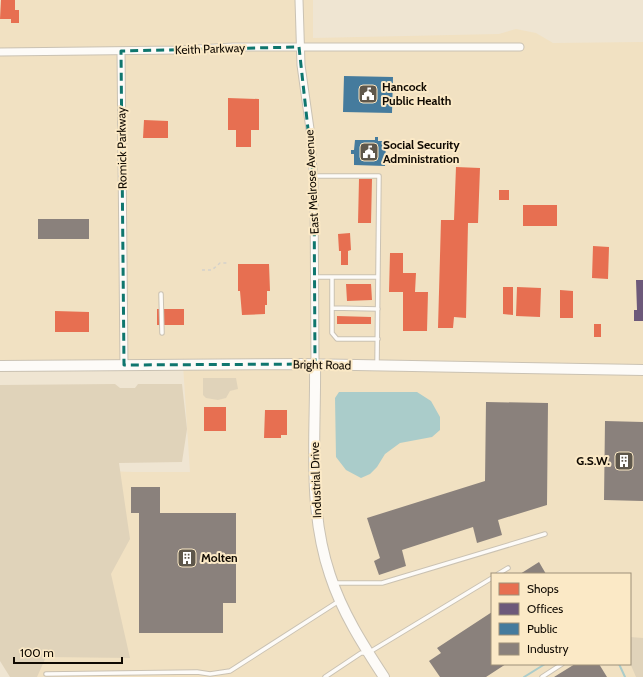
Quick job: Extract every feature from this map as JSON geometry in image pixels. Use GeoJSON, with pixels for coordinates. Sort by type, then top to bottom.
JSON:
{"type":"FeatureCollection","features":[{"type":"Feature","properties":{"kind":"main road","name":"Bright Road"},"geometry":{"type":"LineString","coordinates":[[0,366],[316,364],[643,370]]}},
{"type":"Feature","properties":{"kind":"main road","name":"Industrial Drive"},"geometry":{"type":"LineString","coordinates":[[316,364],[315,498],[322,545],[340,601],[368,653],[384,677]]}},
{"type":"Feature","properties":{"kind":"street","name":"East Melrose Avenue"},"geometry":{"type":"LineString","coordinates":[[299,0],[299,47],[310,129],[314,176],[316,364]]}},
{"type":"Feature","properties":{"kind":"street","name":"Keith Parkway"},"geometry":{"type":"LineString","coordinates":[[121,51],[233,47],[520,47]]}},
{"type":"Feature","properties":{"kind":"street"},"geometry":{"type":"LineString","coordinates":[[0,52],[121,51]]}},
{"type":"Feature","properties":{"kind":"street","name":"Romick Parkway"},"geometry":{"type":"LineString","coordinates":[[121,51],[124,366]]}},
{"type":"Feature","properties":{"kind":"lane"},"geometry":{"type":"LineString","coordinates":[[314,176],[379,176],[377,365]]}},
{"type":"Feature","properties":{"kind":"lane"},"geometry":{"type":"LineString","coordinates":[[315,277],[378,278]]}},
{"type":"Feature","properties":{"kind":"lane"},"geometry":{"type":"LineString","coordinates":[[332,277],[332,334],[337,339],[378,338]]}},
{"type":"Feature","properties":{"kind":"lane"},"geometry":{"type":"LineString","coordinates":[[161,294],[162,333]]}},
{"type":"Feature","properties":{"kind":"lane"},"geometry":{"type":"LineString","coordinates":[[332,308],[378,309]]}},
{"type":"Feature","properties":{"kind":"lane"},"geometry":{"type":"LineString","coordinates":[[333,583],[382,583],[545,534]]}},
{"type":"Feature","properties":{"kind":"lane"},"geometry":{"type":"LineString","coordinates":[[500,573],[508,568]]}},
{"type":"Feature","properties":{"kind":"lane"},"geometry":{"type":"LineString","coordinates":[[325,677],[361,653],[368,653],[491,579]]}},
{"type":"Feature","properties":{"kind":"lane"},"geometry":{"type":"LineString","coordinates":[[46,674],[197,672],[210,674],[230,670],[340,601]]}},
{"type":"Feature","properties":{"kind":"lane"},"geometry":{"type":"LineString","coordinates":[[542,677],[560,665]]}},
{"type":"Feature","properties":{"kind":"path"},"geometry":{"type":"LineString","coordinates":[[202,270],[212,270],[220,263],[228,263]]}},
{"type":"Feature","properties":{"kind":"highlighted area"},"geometry":{"type":"Polygon","coordinates":[[[299,47],[314,184],[315,364],[124,365],[121,51],[299,47]]]}},
{"type":"Feature","properties":{"kind":"shaded area"},"geometry":{"type":"Polygon","coordinates":[[[0,0],[313,0],[313,38],[499,34],[516,29],[536,33],[553,43],[643,42],[643,677],[10,677],[0,467],[133,472],[190,472],[183,365],[0,366],[0,0]]]}},
{"type":"Feature","properties":{"kind":"shaded area"},"geometry":{"type":"Polygon","coordinates":[[[203,378],[236,378],[238,389],[230,391],[226,398],[218,400],[206,398],[203,395],[203,378]]]}},
{"type":"Feature","properties":{"kind":"shaded area"},"geometry":{"type":"Polygon","coordinates":[[[115,384],[120,388],[135,388],[138,384],[182,384],[187,429],[182,462],[119,463],[130,539],[111,574],[130,658],[46,657],[37,677],[10,677],[0,661],[0,385],[115,384]]]}},
{"type":"Feature","properties":{"kind":"shaded area"},"geometry":{"type":"Polygon","coordinates":[[[631,637],[643,638],[643,677],[636,677],[631,665],[631,637]]]}},
{"type":"Feature","properties":{"kind":"water"},"geometry":{"type":"Polygon","coordinates":[[[339,392],[417,392],[431,401],[440,417],[440,430],[432,437],[400,443],[385,454],[377,467],[370,474],[361,478],[346,470],[336,457],[335,398],[339,392]]]}},
{"type":"Feature","properties":{"kind":"building: Shops"},"geometry":{"type":"Polygon","coordinates":[[[1,0],[15,0],[15,10],[19,10],[19,23],[11,23],[11,19],[0,19],[1,0]]]}},
{"type":"Feature","properties":{"kind":"building: Shops"},"geometry":{"type":"Polygon","coordinates":[[[228,98],[259,99],[259,130],[251,130],[251,147],[236,147],[236,130],[228,130],[228,98]]]}},
{"type":"Feature","properties":{"kind":"building: Shops"},"geometry":{"type":"Polygon","coordinates":[[[144,120],[168,121],[168,138],[143,138],[144,120]]]}},
{"type":"Feature","properties":{"kind":"building: Shops"},"geometry":{"type":"Polygon","coordinates":[[[456,167],[480,168],[478,223],[468,223],[466,318],[454,317],[453,328],[438,328],[441,220],[454,220],[456,167]]]}},
{"type":"Feature","properties":{"kind":"building: Shops"},"geometry":{"type":"Polygon","coordinates":[[[359,179],[372,179],[371,223],[358,223],[359,179]]]}},
{"type":"Feature","properties":{"kind":"building: Shops"},"geometry":{"type":"Polygon","coordinates":[[[499,190],[509,190],[509,200],[499,200],[499,190]]]}},
{"type":"Feature","properties":{"kind":"building: Shops"},"geometry":{"type":"Polygon","coordinates":[[[523,205],[557,205],[557,226],[523,226],[523,205]]]}},
{"type":"Feature","properties":{"kind":"building: Shops"},"geometry":{"type":"Polygon","coordinates":[[[350,233],[351,250],[348,251],[348,265],[341,265],[341,251],[339,251],[338,234],[350,233]]]}},
{"type":"Feature","properties":{"kind":"building: Shops"},"geometry":{"type":"Polygon","coordinates":[[[593,246],[609,247],[608,279],[592,278],[593,246]]]}},
{"type":"Feature","properties":{"kind":"building: Shops"},"geometry":{"type":"Polygon","coordinates":[[[390,253],[403,253],[403,273],[416,273],[415,292],[428,292],[427,331],[403,331],[403,292],[389,292],[390,253]]]}},
{"type":"Feature","properties":{"kind":"building: Shops"},"geometry":{"type":"Polygon","coordinates":[[[238,264],[269,264],[270,291],[267,291],[267,305],[265,305],[265,314],[242,315],[240,291],[238,291],[238,264]]]}},
{"type":"Feature","properties":{"kind":"building: Shops"},"geometry":{"type":"Polygon","coordinates":[[[346,284],[371,284],[372,300],[347,301],[346,284]]]}},
{"type":"Feature","properties":{"kind":"building: Shops"},"geometry":{"type":"Polygon","coordinates":[[[503,287],[513,287],[513,315],[503,314],[503,287]]]}},
{"type":"Feature","properties":{"kind":"building: Shops"},"geometry":{"type":"Polygon","coordinates":[[[517,287],[541,288],[540,317],[516,316],[517,287]]]}},
{"type":"Feature","properties":{"kind":"building: Shops"},"geometry":{"type":"Polygon","coordinates":[[[560,290],[573,291],[573,318],[560,318],[560,290]]]}},
{"type":"Feature","properties":{"kind":"building: Shops"},"geometry":{"type":"Polygon","coordinates":[[[157,309],[184,309],[184,325],[157,325],[157,309]]]}},
{"type":"Feature","properties":{"kind":"building: Shops"},"geometry":{"type":"Polygon","coordinates":[[[55,311],[89,312],[89,332],[55,332],[55,311]]]}},
{"type":"Feature","properties":{"kind":"building: Shops"},"geometry":{"type":"Polygon","coordinates":[[[337,316],[371,317],[371,324],[337,324],[337,316]]]}},
{"type":"Feature","properties":{"kind":"building: Shops"},"geometry":{"type":"Polygon","coordinates":[[[594,324],[601,324],[601,337],[594,337],[594,324]]]}},
{"type":"Feature","properties":{"kind":"building: Shops"},"geometry":{"type":"Polygon","coordinates":[[[204,407],[226,407],[226,431],[204,431],[204,407]]]}},
{"type":"Feature","properties":{"kind":"building: Shops"},"geometry":{"type":"Polygon","coordinates":[[[265,410],[287,410],[287,435],[281,435],[281,438],[264,438],[265,410]]]}},
{"type":"Feature","properties":{"kind":"building: Offices"},"geometry":{"type":"Polygon","coordinates":[[[636,280],[643,280],[643,321],[634,321],[634,310],[637,310],[636,280]]]}},
{"type":"Feature","properties":{"kind":"building: Public","name":"Hancock Public Health"},"geometry":{"type":"Polygon","coordinates":[[[344,76],[393,77],[392,113],[343,112],[344,76]]]}},
{"type":"Feature","properties":{"kind":"building: Public","name":"Social Security Administration"},"geometry":{"type":"Polygon","coordinates":[[[375,137],[378,137],[378,141],[386,141],[385,166],[354,165],[354,154],[351,154],[351,150],[354,150],[355,140],[375,140],[375,137]]]}},
{"type":"Feature","properties":{"kind":"building: Industry"},"geometry":{"type":"Polygon","coordinates":[[[38,219],[89,219],[89,239],[38,239],[38,219]]]}},
{"type":"Feature","properties":{"kind":"building: Industry"},"geometry":{"type":"Polygon","coordinates":[[[486,402],[548,403],[547,505],[498,520],[502,535],[477,543],[473,527],[402,550],[406,566],[379,575],[374,561],[380,558],[367,518],[485,481],[486,402]]]}},
{"type":"Feature","properties":{"kind":"building: Industry","name":"G.S.W."},"geometry":{"type":"Polygon","coordinates":[[[605,421],[643,422],[643,501],[604,500],[605,421]]]}},
{"type":"Feature","properties":{"kind":"building: Industry","name":"Molten"},"geometry":{"type":"Polygon","coordinates":[[[131,487],[160,487],[160,513],[236,513],[236,603],[223,603],[223,633],[139,633],[139,513],[131,513],[131,487]]]}},
{"type":"Feature","properties":{"kind":"building: Industry"},"geometry":{"type":"Polygon","coordinates":[[[539,562],[545,573],[522,573],[539,562]]]}},
{"type":"Feature","properties":{"kind":"building: Industry"},"geometry":{"type":"Polygon","coordinates":[[[491,613],[491,665],[504,665],[486,677],[440,677],[429,661],[441,653],[437,648],[491,613]]]}},
{"type":"Feature","properties":{"kind":"building: Industry"},"geometry":{"type":"Polygon","coordinates":[[[573,665],[600,665],[607,677],[554,677],[573,665]]]}},
{"type":"Feature","properties":{"kind":"waterway"},"geometry":{"type":"LineString","coordinates":[[524,677],[543,665]]}},
{"type":"Feature","properties":{"kind":"waterway"},"geometry":{"type":"LineString","coordinates":[[619,665],[625,677]]}},
{"type":"Feature","properties":{"kind":"place","name":"Hancock Public Health"},"geometry":{"type":"Point","coordinates":[368,94]}},
{"type":"Feature","properties":{"kind":"place","name":"Social Security Administration"},"geometry":{"type":"Point","coordinates":[369,152]}},
{"type":"Feature","properties":{"kind":"place","name":"G.S.W."},"geometry":{"type":"Point","coordinates":[624,461]}},
{"type":"Feature","properties":{"kind":"place","name":"Molten"},"geometry":{"type":"Point","coordinates":[187,558]}}]}
